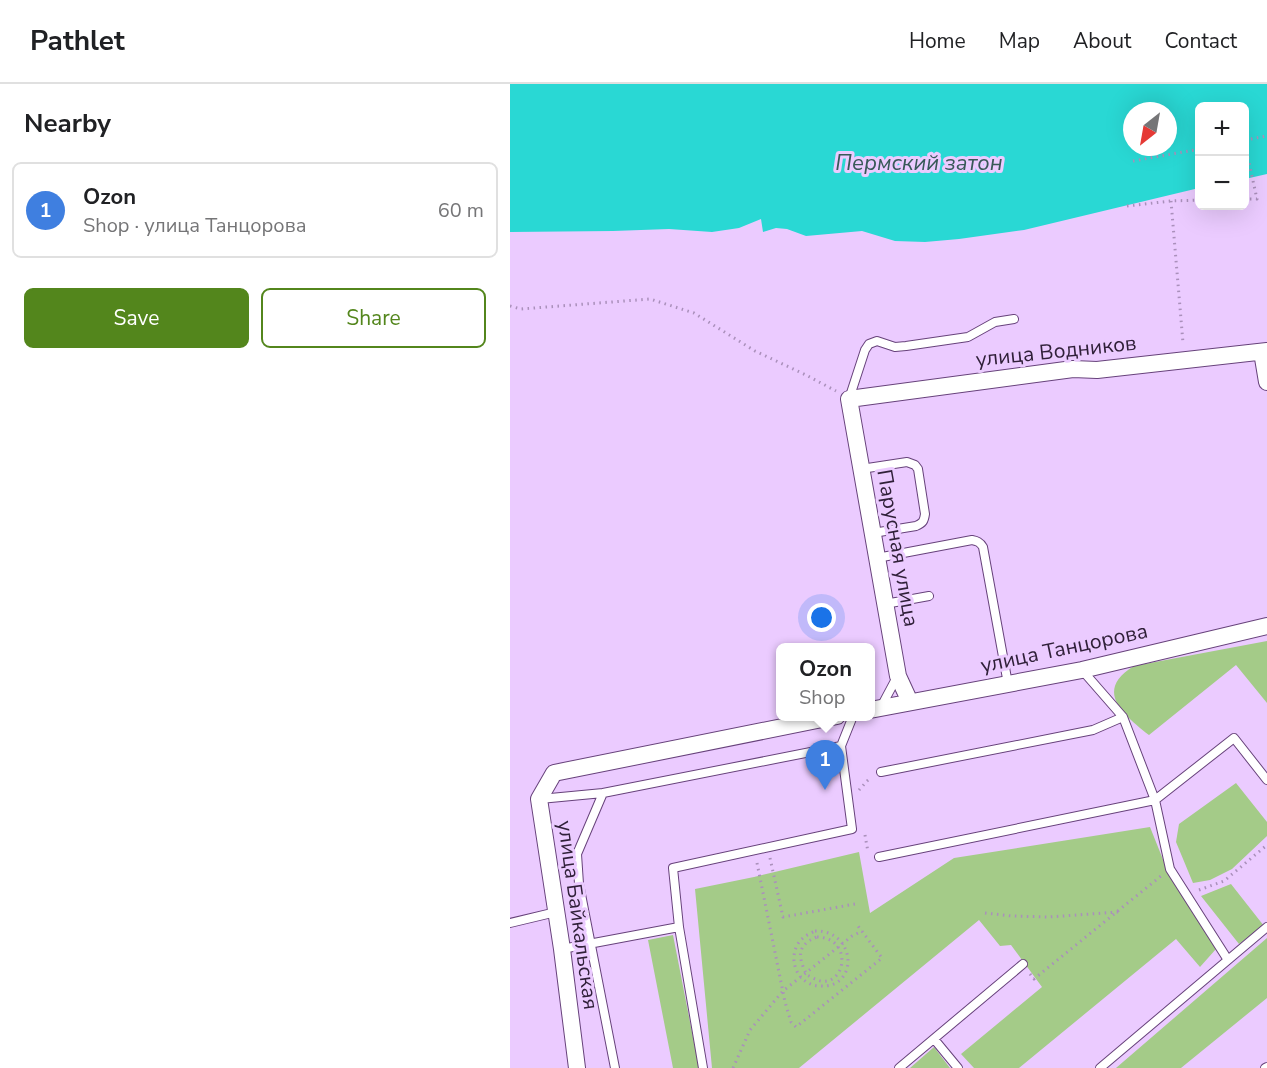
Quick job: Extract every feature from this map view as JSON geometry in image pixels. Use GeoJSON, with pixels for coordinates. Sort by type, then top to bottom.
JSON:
{"type":"FeatureCollection","features":[{"type":"Feature","properties":{"kind":"street","name":"улица Водников"},"geometry":{"type":"LineString","coordinates":[[849,399],[1073,369],[1097,370],[1264,351]]}},
{"type":"Feature","properties":{"kind":"street"},"geometry":{"type":"LineString","coordinates":[[1264,351],[1267,382]]}},
{"type":"Feature","properties":{"kind":"street","name":"Парусная улица"},"geometry":{"type":"LineString","coordinates":[[849,399],[898,676],[910,702]]}},
{"type":"Feature","properties":{"kind":"street","name":"улица Танцорова"},"geometry":{"type":"LineString","coordinates":[[875,709],[1082,670],[1267,626]]}},
{"type":"Feature","properties":{"kind":"street","name":"улица Байкальская"},"geometry":{"type":"LineString","coordinates":[[577,1068],[539,799],[554,773],[817,721]]}},
{"type":"Feature","properties":{"kind":"lane"},"geometry":{"type":"LineString","coordinates":[[849,399],[868,344],[877,341],[895,347],[968,337],[995,322],[1014,320]]}},
{"type":"Feature","properties":{"kind":"lane"},"geometry":{"type":"LineString","coordinates":[[861,469],[908,462],[918,469],[925,514],[922,524],[873,533]]}},
{"type":"Feature","properties":{"kind":"lane"},"geometry":{"type":"LineString","coordinates":[[877,558],[972,540],[981,543],[1008,684]]}},
{"type":"Feature","properties":{"kind":"lane"},"geometry":{"type":"LineString","coordinates":[[885,604],[929,596]]}},
{"type":"Feature","properties":{"kind":"lane"},"geometry":{"type":"LineString","coordinates":[[1082,670],[1123,717],[1155,800],[1170,869],[1228,960]]}},
{"type":"Feature","properties":{"kind":"lane"},"geometry":{"type":"LineString","coordinates":[[875,709],[898,676]]}},
{"type":"Feature","properties":{"kind":"lane"},"geometry":{"type":"LineString","coordinates":[[881,772],[1093,730],[1123,717]]}},
{"type":"Feature","properties":{"kind":"lane"},"geometry":{"type":"LineString","coordinates":[[703,1068],[679,927],[673,868],[852,829],[842,747],[852,721]]}},
{"type":"Feature","properties":{"kind":"lane"},"geometry":{"type":"LineString","coordinates":[[879,857],[1155,800],[1234,738],[1267,780]]}},
{"type":"Feature","properties":{"kind":"lane"},"geometry":{"type":"LineString","coordinates":[[539,799],[603,793],[842,747]]}},
{"type":"Feature","properties":{"kind":"lane"},"geometry":{"type":"LineString","coordinates":[[603,793],[577,854],[579,884],[615,1068]]}},
{"type":"Feature","properties":{"kind":"lane"},"geometry":{"type":"LineString","coordinates":[[510,923],[556,912]]}},
{"type":"Feature","properties":{"kind":"lane"},"geometry":{"type":"LineString","coordinates":[[562,949],[679,927]]}},
{"type":"Feature","properties":{"kind":"lane"},"geometry":{"type":"LineString","coordinates":[[1100,1068],[1267,927]]}},
{"type":"Feature","properties":{"kind":"lane"},"geometry":{"type":"LineString","coordinates":[[899,1068],[1023,964]]}},
{"type":"Feature","properties":{"kind":"lane"},"geometry":{"type":"LineString","coordinates":[[934,1039],[958,1068]]}},
{"type":"Feature","properties":{"kind":"path"},"geometry":{"type":"LineString","coordinates":[[1249,139],[1267,136]]}},
{"type":"Feature","properties":{"kind":"path"},"geometry":{"type":"LineString","coordinates":[[1133,161],[1195,149]]}},
{"type":"Feature","properties":{"kind":"path"},"geometry":{"type":"LineString","coordinates":[[1249,159],[1257,198],[1249,199]]}},
{"type":"Feature","properties":{"kind":"path"},"geometry":{"type":"LineString","coordinates":[[1127,206],[1195,200]]}},
{"type":"Feature","properties":{"kind":"path"},"geometry":{"type":"LineString","coordinates":[[1170,201],[1185,360]]}},
{"type":"Feature","properties":{"kind":"path"},"geometry":{"type":"LineString","coordinates":[[510,306],[521,309],[650,299],[694,313],[755,351],[806,375],[849,399]]}},
{"type":"Feature","properties":{"kind":"path"},"geometry":{"type":"LineString","coordinates":[[858,794],[867,780],[881,772]]}},
{"type":"Feature","properties":{"kind":"path"},"geometry":{"type":"LineString","coordinates":[[864,828],[868,855]]}},
{"type":"Feature","properties":{"kind":"path"},"geometry":{"type":"LineString","coordinates":[[1186,895],[1224,881],[1267,845]]}},
{"type":"Feature","properties":{"kind":"path"},"geometry":{"type":"LineString","coordinates":[[768,848],[783,917],[855,904]]}},
{"type":"Feature","properties":{"kind":"path"},"geometry":{"type":"LineString","coordinates":[[754,850],[783,992],[791,1022],[796,1027],[882,958],[858,926]]}},
{"type":"Feature","properties":{"kind":"path"},"geometry":{"type":"LineString","coordinates":[[1023,964],[1034,979],[1170,869]]}},
{"type":"Feature","properties":{"kind":"path"},"geometry":{"type":"LineString","coordinates":[[985,913],[1049,917],[1118,912]]}},
{"type":"Feature","properties":{"kind":"path"},"geometry":{"type":"LineString","coordinates":[[815,931],[822,931],[837,937],[843,943],[849,961],[839,981],[833,985],[820,986],[813,985],[801,977],[793,957],[801,938],[815,931]]}},
{"type":"Feature","properties":{"kind":"path"},"geometry":{"type":"LineString","coordinates":[[733,1068],[750,1030],[783,992],[852,936],[862,931]]}},
{"type":"Feature","properties":{"kind":"path"},"geometry":{"type":"LineString","coordinates":[[828,938],[838,947],[842,959],[837,974],[826,981],[807,975],[800,959],[801,950],[812,939],[828,938]]}},
{"type":"Feature","properties":{"kind":"shaded area"},"geometry":{"type":"Polygon","coordinates":[[[1267,641],[1267,703],[1236,665],[1149,735],[1122,711],[1117,702],[1114,694],[1116,685],[1122,675],[1134,666],[1267,641]]]}},
{"type":"Feature","properties":{"kind":"shaded area"},"geometry":{"type":"Polygon","coordinates":[[[1236,783],[1267,822],[1267,836],[1232,869],[1210,880],[1193,883],[1176,842],[1179,824],[1236,783]]]}},
{"type":"Feature","properties":{"kind":"shaded area"},"geometry":{"type":"Polygon","coordinates":[[[1150,827],[1170,877],[1216,949],[1200,967],[1176,939],[1019,1068],[974,1068],[961,1054],[1042,987],[1011,945],[1000,946],[979,920],[799,1068],[712,1068],[695,889],[859,852],[870,913],[954,858],[1150,827]]]}},
{"type":"Feature","properties":{"kind":"shaded area"},"geometry":{"type":"Polygon","coordinates":[[[1231,884],[1264,926],[1239,944],[1201,896],[1231,884]]]}},
{"type":"Feature","properties":{"kind":"shaded area"},"geometry":{"type":"Polygon","coordinates":[[[673,935],[699,1068],[673,1068],[648,940],[673,935]]]}},
{"type":"Feature","properties":{"kind":"shaded area"},"geometry":{"type":"Polygon","coordinates":[[[1267,938],[1267,998],[1181,1068],[1116,1068],[1267,938]]]}},
{"type":"Feature","properties":{"kind":"shaded area"},"geometry":{"type":"Polygon","coordinates":[[[934,1047],[950,1068],[910,1068],[934,1047]]]}},
{"type":"Feature","properties":{"kind":"water","name":"Пермский затон"},"geometry":{"type":"Polygon","coordinates":[[[510,84],[1267,84],[1267,174],[1249,178],[1249,102],[1195,102],[1195,189],[1024,230],[925,242],[895,241],[862,231],[806,236],[787,229],[776,228],[763,232],[761,219],[739,228],[712,232],[669,229],[510,232],[510,84]]]}},
{"type":"Feature","properties":{"kind":"place","name":"Ozon"},"geometry":{"type":"Point","coordinates":[825,790]}}]}
